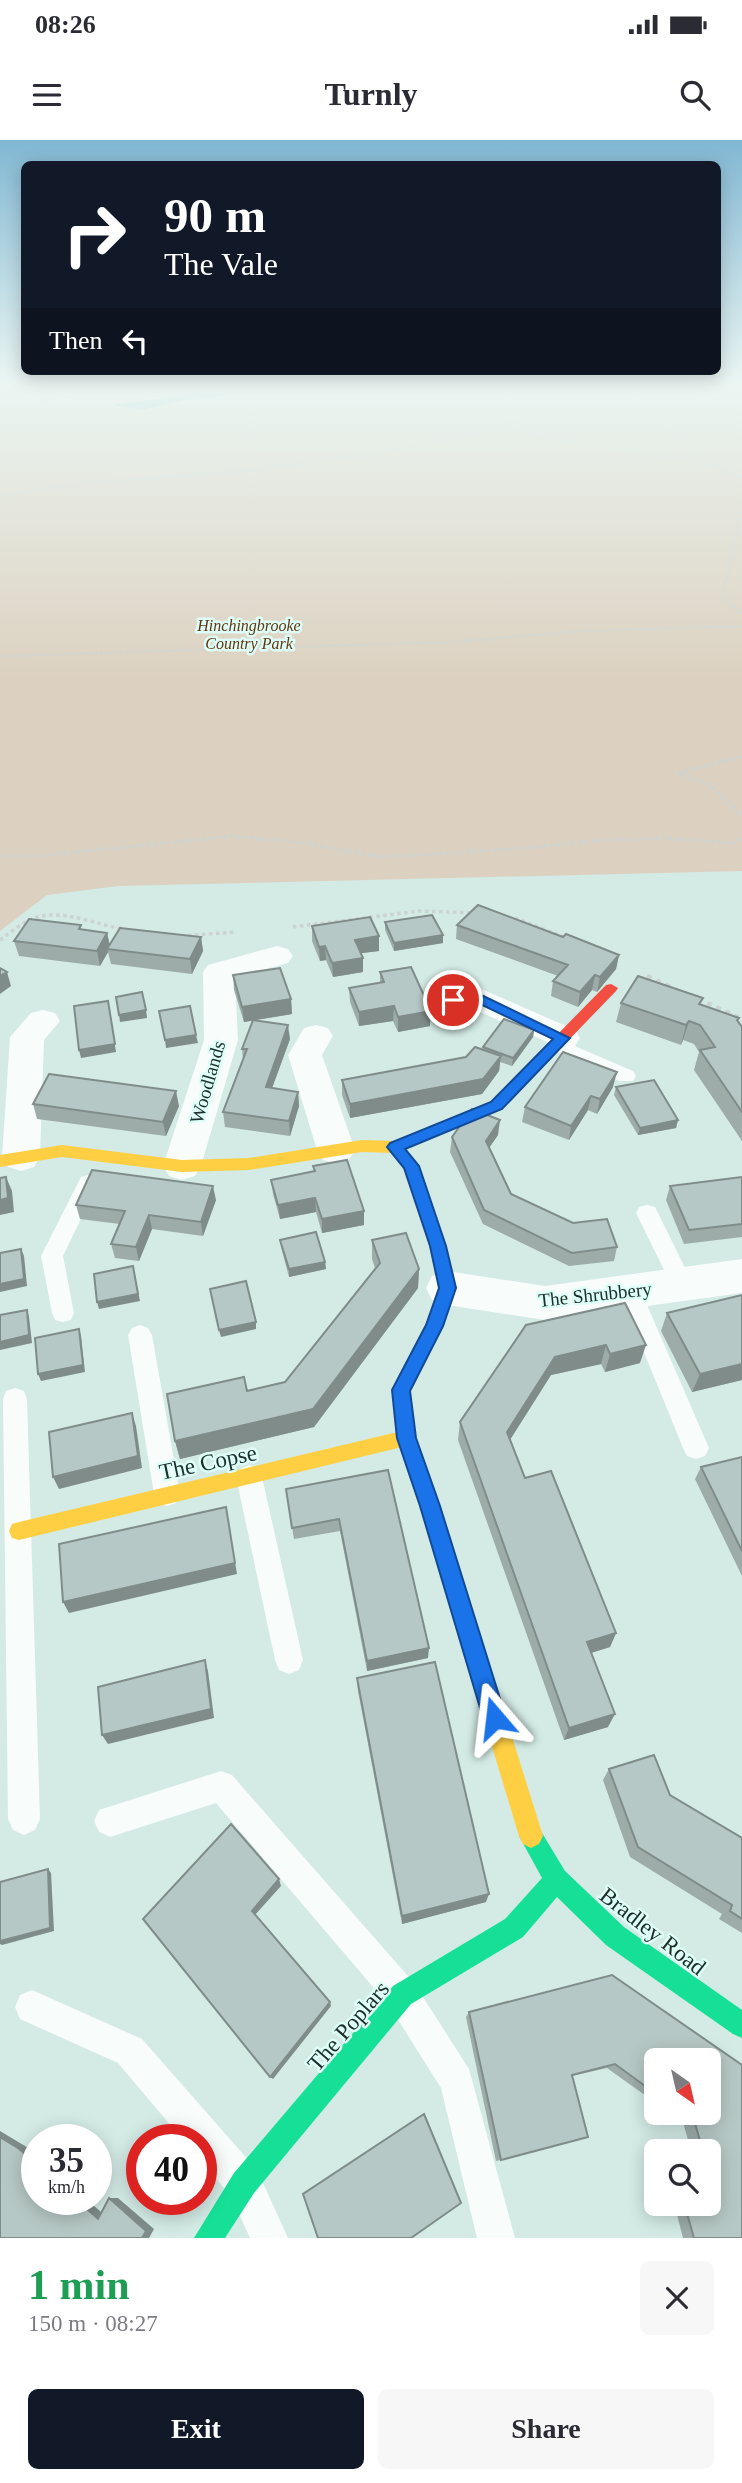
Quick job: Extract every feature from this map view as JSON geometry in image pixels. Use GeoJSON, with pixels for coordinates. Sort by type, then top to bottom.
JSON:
{"type":"FeatureCollection","features":[{"type":"Feature","properties":{"kind":"street","name":"Woodlands"},"geometry":{"type":"LineString","coordinates":[[182,1166],[221,1040],[219,972],[283,942]]}},
{"type":"Feature","properties":{"kind":"street"},"geometry":{"type":"LineString","coordinates":[[43,1021],[27,1037],[11,1159],[62,1151],[182,1166],[249,1164],[362,1146],[395,1147],[496,1105],[611,988]]}},
{"type":"Feature","properties":{"kind":"street"},"geometry":{"type":"LineString","coordinates":[[453,1000],[475,997],[560,1041]]}},
{"type":"Feature","properties":{"kind":"street"},"geometry":{"type":"LineString","coordinates":[[316,1036],[305,1055],[336,1150]]}},
{"type":"Feature","properties":{"kind":"street"},"geometry":{"type":"LineString","coordinates":[[395,1147],[411,1166],[438,1246],[447,1288],[435,1326],[401,1390],[406,1438]]}},
{"type":"Feature","properties":{"kind":"street","name":"The Shrubbery"},"geometry":{"type":"LineString","coordinates":[[447,1288],[545,1303],[742,1276]]}},
{"type":"Feature","properties":{"kind":"street","name":"The Copse"},"geometry":{"type":"LineString","coordinates":[[19,1531],[406,1438]]}},
{"type":"Feature","properties":{"kind":"street","name":"Bradley Road"},"geometry":{"type":"LineString","coordinates":[[406,1438],[430,1506],[529,1832],[556,1880],[615,1936],[742,2025]]}},
{"type":"Feature","properties":{"kind":"street","name":"The Poplars"},"geometry":{"type":"LineString","coordinates":[[208,2238],[244,2183],[402,1995],[514,1928],[556,1880]]}},
{"type":"Feature","properties":{"kind":"lane"},"geometry":{"type":"LineString","coordinates":[[560,1041],[626,1076]]}},
{"type":"Feature","properties":{"kind":"lane"},"geometry":{"type":"LineString","coordinates":[[63,1313],[52,1256],[101,1156]]}},
{"type":"Feature","properties":{"kind":"lane"},"geometry":{"type":"LineString","coordinates":[[647,1213],[682,1284]]}},
{"type":"Feature","properties":{"kind":"lane"},"geometry":{"type":"LineString","coordinates":[[630,1292],[696,1448]]}},
{"type":"Feature","properties":{"kind":"lane"},"geometry":{"type":"LineString","coordinates":[[140,1335],[167,1494]]}},
{"type":"Feature","properties":{"kind":"lane"},"geometry":{"type":"LineString","coordinates":[[15,1399],[23,1819]]}},
{"type":"Feature","properties":{"kind":"lane"},"geometry":{"type":"LineString","coordinates":[[249,1477],[289,1660]]}},
{"type":"Feature","properties":{"kind":"lane"},"geometry":{"type":"LineString","coordinates":[[110,1821],[221,1786],[402,1995],[457,2081],[496,2238]]}},
{"type":"Feature","properties":{"kind":"lane"},"geometry":{"type":"LineString","coordinates":[[32,2007],[130,2051],[244,2183],[269,2238]]}},
{"type":"Feature","properties":{"kind":"path"},"geometry":{"type":"LineString","coordinates":[[0,496],[86,483]]}},
{"type":"Feature","properties":{"kind":"path"},"geometry":{"type":"LineString","coordinates":[[742,510],[722,596],[742,614]]}},
{"type":"Feature","properties":{"kind":"path"},"geometry":{"type":"LineString","coordinates":[[0,656],[452,642],[583,631],[742,626]]}},
{"type":"Feature","properties":{"kind":"path"},"geometry":{"type":"LineString","coordinates":[[742,757],[677,773],[710,785],[742,816]]}},
{"type":"Feature","properties":{"kind":"path"},"geometry":{"type":"LineString","coordinates":[[0,856],[38,856],[233,836],[304,843],[383,857],[515,849],[603,840],[664,838],[732,843],[742,838]]}},
{"type":"Feature","properties":{"kind":"path"},"geometry":{"type":"LineString","coordinates":[[283,942],[370,915],[419,911],[484,914]]}},
{"type":"Feature","properties":{"kind":"path"},"geometry":{"type":"LineString","coordinates":[[0,940],[41,916],[69,918],[98,926],[125,929]]}},
{"type":"Feature","properties":{"kind":"path"},"geometry":{"type":"LineString","coordinates":[[507,918],[519,919],[568,939]]}},
{"type":"Feature","properties":{"kind":"path"},"geometry":{"type":"LineString","coordinates":[[178,936],[247,931]]}},
{"type":"Feature","properties":{"kind":"path"},"geometry":{"type":"LineString","coordinates":[[646,976],[682,992]]}},
{"type":"Feature","properties":{"kind":"path"},"geometry":{"type":"LineString","coordinates":[[694,997],[742,1018]]}},
{"type":"Feature","properties":{"kind":"path"},"geometry":{"type":"LineString","coordinates":[[730,1013],[736,1022]]}},
{"type":"Feature","properties":{"kind":"green space","name":"Hinchingbrooke Country Park"},"geometry":{"type":"Polygon","coordinates":[[[0,483],[742,483],[742,871],[118,886],[47,895],[0,931],[0,483]]]}},
{"type":"Feature","properties":{"kind":"building"},"geometry":{"type":"Polygon","coordinates":[[[478,905],[619,955],[600,977],[595,975],[580,992],[553,981],[568,965],[457,925],[478,905]]]}},
{"type":"Feature","properties":{"kind":"building"},"geometry":{"type":"Polygon","coordinates":[[[432,915],[443,935],[394,943],[385,922],[432,915]]]}},
{"type":"Feature","properties":{"kind":"building"},"geometry":{"type":"Polygon","coordinates":[[[370,917],[379,936],[355,940],[363,958],[332,963],[325,946],[319,947],[312,926],[370,917]]]}},
{"type":"Feature","properties":{"kind":"building"},"geometry":{"type":"Polygon","coordinates":[[[29,919],[81,925],[79,929],[107,933],[97,951],[14,941],[29,919]]]}},
{"type":"Feature","properties":{"kind":"building"},"geometry":{"type":"Polygon","coordinates":[[[120,928],[201,937],[190,959],[107,949],[120,928]]]}},
{"type":"Feature","properties":{"kind":"building"},"geometry":{"type":"Polygon","coordinates":[[[411,967],[431,1011],[398,1017],[394,1006],[359,1012],[349,988],[384,982],[380,972],[411,967]]]}},
{"type":"Feature","properties":{"kind":"building"},"geometry":{"type":"Polygon","coordinates":[[[280,968],[291,999],[242,1007],[233,975],[280,968]]]}},
{"type":"Feature","properties":{"kind":"building"},"geometry":{"type":"Polygon","coordinates":[[[638,976],[703,998],[699,1004],[739,1018],[737,1020],[742,1027],[742,1112],[700,1050],[715,1047],[700,1025],[689,1021],[686,1025],[621,1003],[638,976]]]}},
{"type":"Feature","properties":{"kind":"building"},"geometry":{"type":"Polygon","coordinates":[[[142,992],[146,1010],[119,1015],[116,997],[142,992]]]}},
{"type":"Feature","properties":{"kind":"building"},"geometry":{"type":"Polygon","coordinates":[[[108,1001],[115,1044],[79,1050],[74,1006],[108,1001]]]}},
{"type":"Feature","properties":{"kind":"building"},"geometry":{"type":"Polygon","coordinates":[[[190,1006],[196,1035],[165,1040],[159,1011],[190,1006]]]}},
{"type":"Feature","properties":{"kind":"building"},"geometry":{"type":"Polygon","coordinates":[[[504,1019],[534,1030],[513,1058],[483,1047],[504,1019]]]}},
{"type":"Feature","properties":{"kind":"building"},"geometry":{"type":"Polygon","coordinates":[[[253,1020],[288,1025],[266,1087],[298,1092],[289,1121],[223,1112],[247,1049],[242,1049],[253,1020]]]}},
{"type":"Feature","properties":{"kind":"building"},"geometry":{"type":"Polygon","coordinates":[[[475,1047],[501,1056],[483,1079],[350,1104],[342,1080],[466,1057],[475,1047]]]}},
{"type":"Feature","properties":{"kind":"building"},"geometry":{"type":"Polygon","coordinates":[[[563,1052],[617,1072],[600,1099],[591,1096],[571,1126],[525,1107],[563,1052]]]}},
{"type":"Feature","properties":{"kind":"building"},"geometry":{"type":"Polygon","coordinates":[[[49,1074],[176,1091],[163,1122],[33,1104],[49,1074]]]}},
{"type":"Feature","properties":{"kind":"building"},"geometry":{"type":"Polygon","coordinates":[[[654,1080],[678,1120],[640,1128],[616,1087],[654,1080]]]}},
{"type":"Feature","properties":{"kind":"building"},"geometry":{"type":"Polygon","coordinates":[[[472,1109],[500,1120],[486,1141],[511,1194],[573,1223],[607,1219],[617,1247],[572,1253],[484,1210],[452,1137],[472,1109]]]}},
{"type":"Feature","properties":{"kind":"building"},"geometry":{"type":"Polygon","coordinates":[[[347,1160],[364,1211],[322,1219],[315,1198],[278,1205],[271,1180],[315,1171],[313,1166],[347,1160]]]}},
{"type":"Feature","properties":{"kind":"building"},"geometry":{"type":"Polygon","coordinates":[[[92,1170],[213,1186],[201,1222],[149,1215],[136,1247],[111,1244],[125,1211],[76,1205],[92,1170]]]}},
{"type":"Feature","properties":{"kind":"building"},"geometry":{"type":"Polygon","coordinates":[[[6,1177],[8,1198],[0,1200],[0,1178],[6,1177]]]}},
{"type":"Feature","properties":{"kind":"building"},"geometry":{"type":"Polygon","coordinates":[[[742,1177],[742,1224],[689,1230],[670,1186],[742,1177]]]}},
{"type":"Feature","properties":{"kind":"building"},"geometry":{"type":"Polygon","coordinates":[[[316,1232],[325,1262],[289,1269],[280,1240],[316,1232]]]}},
{"type":"Feature","properties":{"kind":"building"},"geometry":{"type":"Polygon","coordinates":[[[406,1233],[419,1269],[313,1409],[175,1441],[167,1394],[244,1377],[247,1391],[285,1382],[380,1263],[372,1240],[406,1233]]]}},
{"type":"Feature","properties":{"kind":"building"},"geometry":{"type":"Polygon","coordinates":[[[21,1249],[24,1279],[0,1284],[0,1253],[21,1249]]]}},
{"type":"Feature","properties":{"kind":"building"},"geometry":{"type":"Polygon","coordinates":[[[133,1266],[138,1294],[97,1302],[94,1274],[133,1266]]]}},
{"type":"Feature","properties":{"kind":"building"},"geometry":{"type":"Polygon","coordinates":[[[246,1281],[256,1322],[219,1330],[210,1289],[246,1281]]]}},
{"type":"Feature","properties":{"kind":"building"},"geometry":{"type":"Polygon","coordinates":[[[742,1295],[742,1364],[700,1374],[667,1313],[742,1295]]]}},
{"type":"Feature","properties":{"kind":"building"},"geometry":{"type":"Polygon","coordinates":[[[625,1303],[646,1345],[610,1354],[606,1345],[555,1357],[507,1432],[525,1478],[551,1471],[616,1633],[587,1642],[615,1714],[569,1728],[460,1422],[526,1325],[625,1303]]]}},
{"type":"Feature","properties":{"kind":"building"},"geometry":{"type":"Polygon","coordinates":[[[27,1310],[29,1335],[0,1342],[0,1315],[27,1310]]]}},
{"type":"Feature","properties":{"kind":"building"},"geometry":{"type":"Polygon","coordinates":[[[79,1329],[83,1365],[38,1374],[35,1338],[79,1329]]]}},
{"type":"Feature","properties":{"kind":"building"},"geometry":{"type":"Polygon","coordinates":[[[132,1413],[138,1456],[53,1477],[49,1432],[132,1413]]]}},
{"type":"Feature","properties":{"kind":"building"},"geometry":{"type":"Polygon","coordinates":[[[742,1457],[742,1551],[701,1467],[742,1457]]]}},
{"type":"Feature","properties":{"kind":"building"},"geometry":{"type":"Polygon","coordinates":[[[388,1470],[429,1648],[367,1661],[339,1519],[292,1528],[286,1489],[388,1470]]]}},
{"type":"Feature","properties":{"kind":"building"},"geometry":{"type":"Polygon","coordinates":[[[226,1507],[235,1563],[63,1602],[59,1544],[226,1507]]]}},
{"type":"Feature","properties":{"kind":"building"},"geometry":{"type":"Polygon","coordinates":[[[205,1660],[211,1709],[102,1735],[98,1687],[205,1660]]]}},
{"type":"Feature","properties":{"kind":"building"},"geometry":{"type":"Polygon","coordinates":[[[435,1662],[489,1894],[402,1916],[357,1678],[435,1662]]]}},
{"type":"Feature","properties":{"kind":"building"},"geometry":{"type":"Polygon","coordinates":[[[654,1755],[670,1795],[742,1838],[742,1919],[730,1911],[732,1905],[638,1847],[609,1769],[654,1755]]]}},
{"type":"Feature","properties":{"kind":"building"},"geometry":{"type":"Polygon","coordinates":[[[231,1824],[279,1879],[252,1911],[330,2002],[270,2077],[143,1919],[231,1824]]]}},
{"type":"Feature","properties":{"kind":"building"},"geometry":{"type":"Polygon","coordinates":[[[48,1869],[50,1928],[0,1941],[0,1882],[48,1869]]]}},
{"type":"Feature","properties":{"kind":"building"},"geometry":{"type":"Polygon","coordinates":[[[612,1975],[717,2048],[644,2048],[644,2085],[615,2064],[572,2075],[588,2137],[501,2160],[469,2012],[612,1975]]]}},
{"type":"Feature","properties":{"kind":"building"},"geometry":{"type":"Polygon","coordinates":[[[721,2050],[742,2065],[742,2238],[694,2238],[688,2216],[721,2216],[721,2139],[700,2139],[695,2125],[721,2125],[721,2050]]]}},
{"type":"Feature","properties":{"kind":"building"},"geometry":{"type":"Polygon","coordinates":[[[424,2114],[461,2203],[411,2238],[318,2238],[303,2194],[424,2114]]]}},
{"type":"Feature","properties":{"kind":"building"},"geometry":{"type":"Polygon","coordinates":[[[0,2137],[21,2151],[21,2215],[94,2215],[98,2219],[100,2215],[112,2215],[112,2201],[146,2231],[142,2238],[0,2238],[0,2137]]]}},
{"type":"Feature","properties":{"kind":"traffic: fast"},"geometry":{"type":"LineString","coordinates":[[395,1147],[411,1166],[438,1246],[447,1288],[435,1326],[401,1390],[406,1438],[425,1491]]}},
{"type":"Feature","properties":{"kind":"traffic: fast"},"geometry":{"type":"LineString","coordinates":[[531,1836],[556,1880],[615,1936],[742,2025]]}},
{"type":"Feature","properties":{"kind":"traffic: fast"},"geometry":{"type":"LineString","coordinates":[[208,2238],[244,2183],[402,1995],[514,1928],[556,1880]]}},
{"type":"Feature","properties":{"kind":"traffic: slow"},"geometry":{"type":"LineString","coordinates":[[0,1161],[62,1151],[182,1166],[249,1164],[362,1146],[395,1147],[446,1126]]}},
{"type":"Feature","properties":{"kind":"traffic: slow"},"geometry":{"type":"LineString","coordinates":[[19,1531],[406,1438]]}},
{"type":"Feature","properties":{"kind":"traffic: slow"},"geometry":{"type":"LineString","coordinates":[[425,1491],[531,1836]]}},
{"type":"Feature","properties":{"kind":"traffic: jam"},"geometry":{"type":"LineString","coordinates":[[446,1126],[497,1105],[611,988]]}},
{"type":"Feature","properties":{"kind":"route"},"geometry":{"type":"LineString","coordinates":[[453,1000],[475,997],[563,1038],[496,1105],[395,1147],[411,1166],[438,1246],[447,1288],[435,1326],[401,1390],[406,1438],[430,1506],[495,1718]]}}]}
